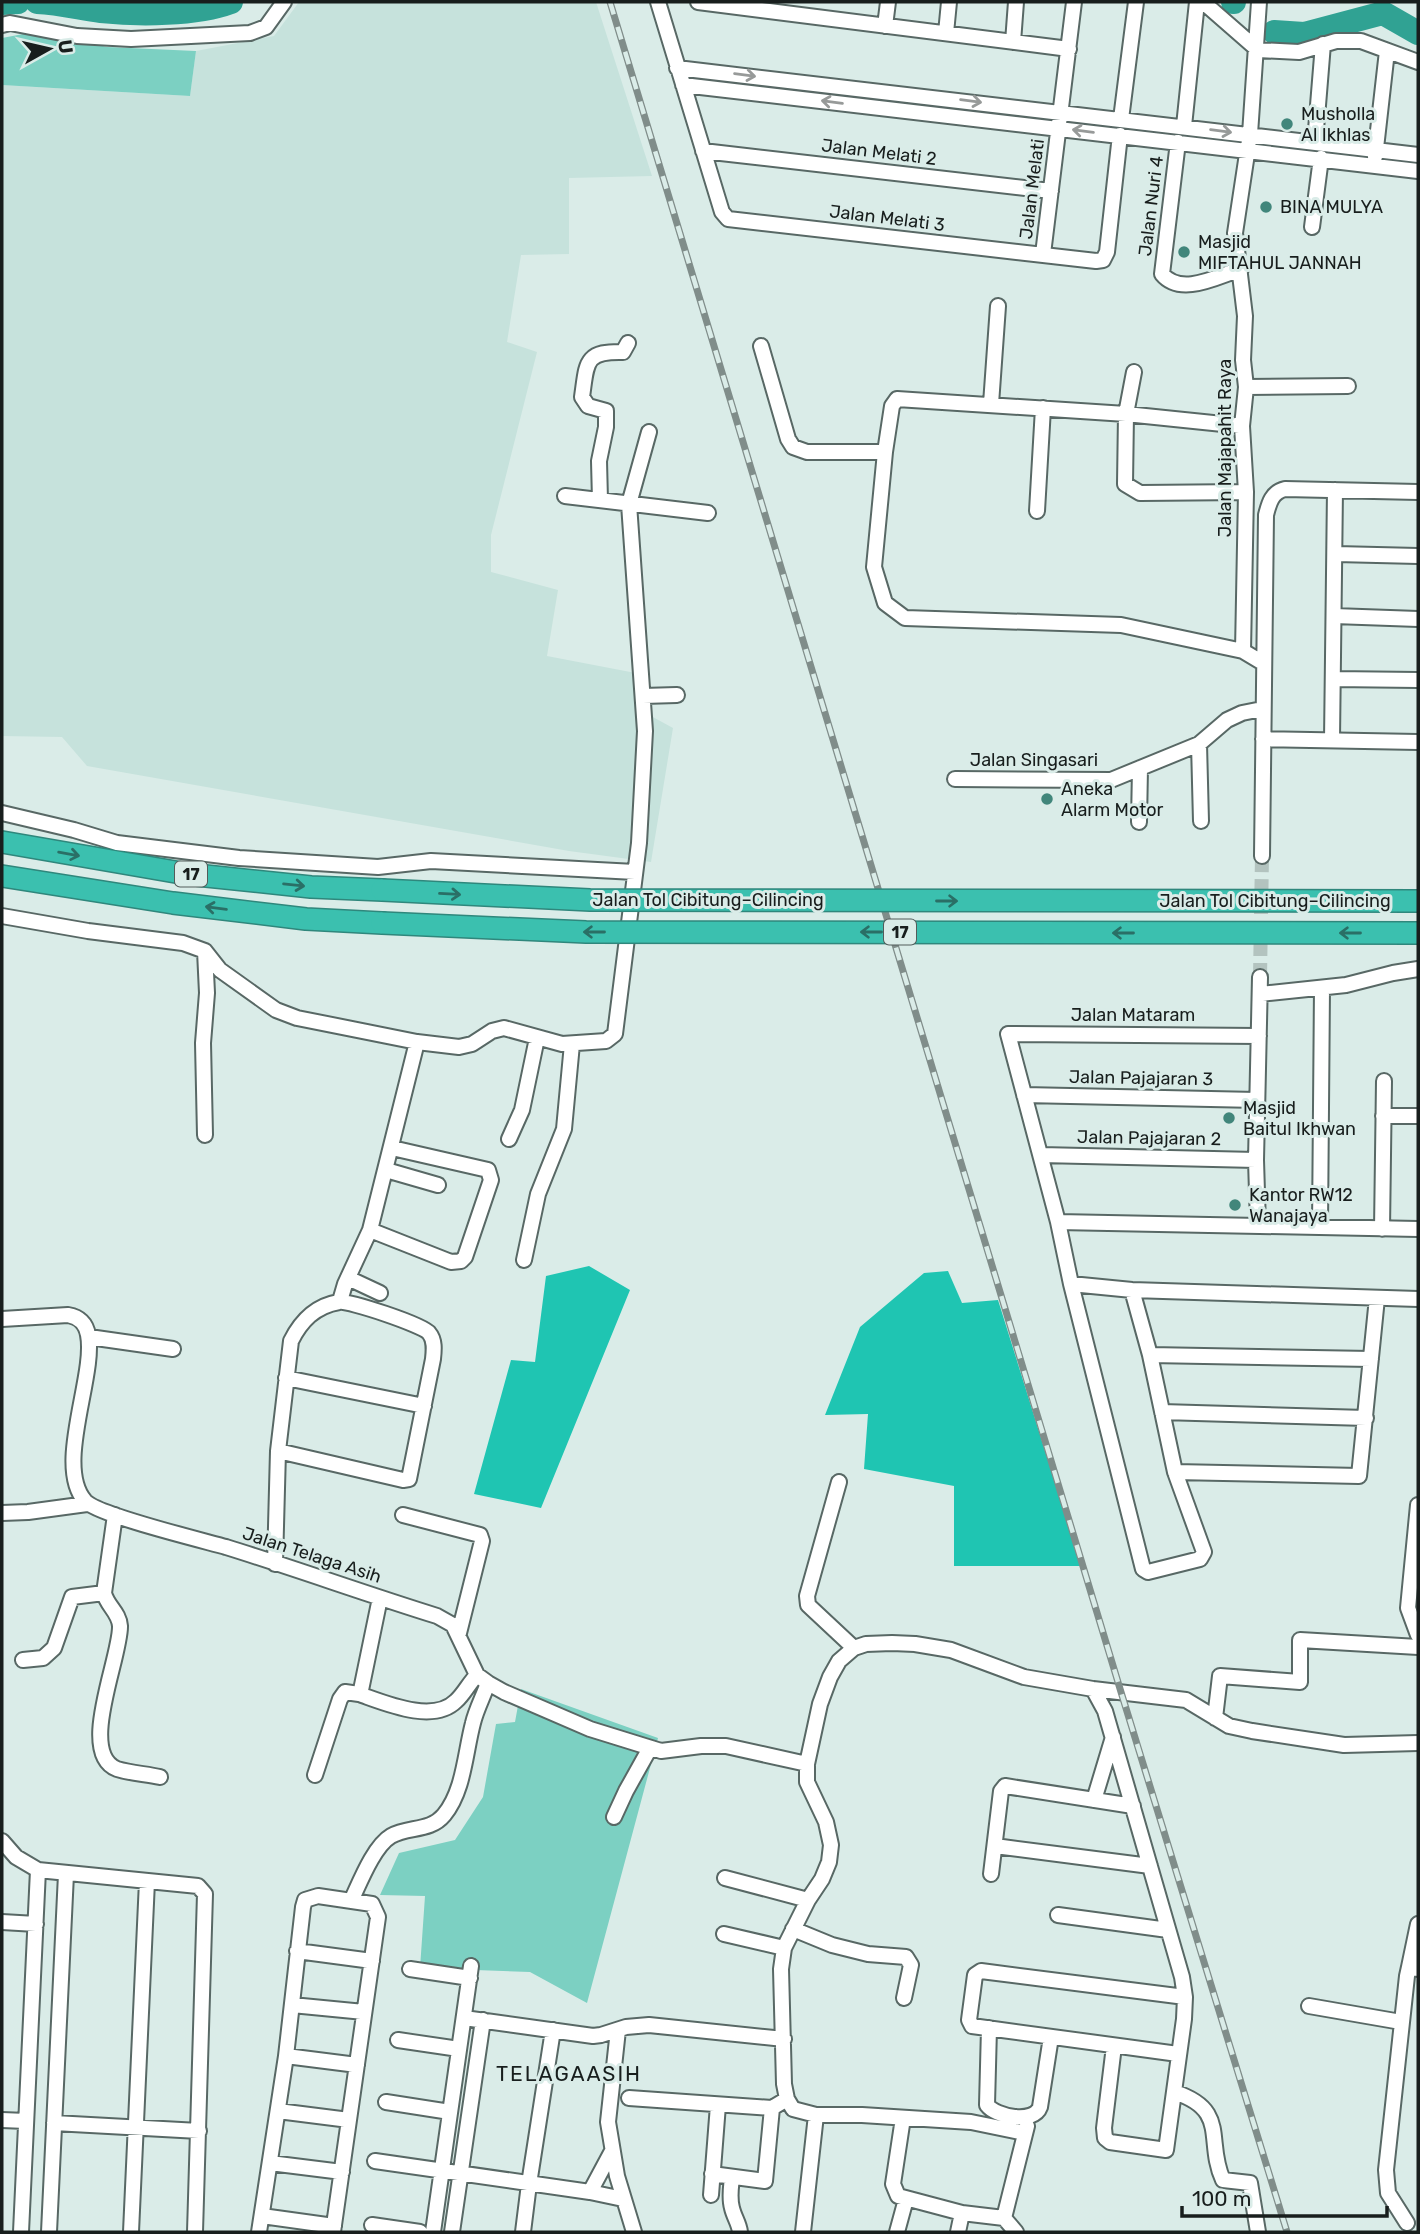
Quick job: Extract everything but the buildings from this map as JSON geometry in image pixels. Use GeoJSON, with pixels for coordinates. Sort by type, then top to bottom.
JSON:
{"type":"FeatureCollection","features":[{"type":"Feature","properties":{"kind":"highway","name":"Jalan Tol Cibitung–Cilincing"},"geometry":{"type":"LineString","coordinates":[[2,842],[187,874],[311,887],[590,900],[1418,901]]}},
{"type":"Feature","properties":{"kind":"highway","name":"Jalan Tol Cibitung–Cilincing"},"geometry":{"type":"LineString","coordinates":[[2,876],[173,903],[306,919],[586,932],[1418,933]]}},
{"type":"Feature","properties":{"kind":"street"},"geometry":{"type":"LineString","coordinates":[[2,25],[10,23],[77,36],[131,40],[250,33],[266,27],[284,2]]}},
{"type":"Feature","properties":{"kind":"street"},"geometry":{"type":"LineString","coordinates":[[658,2],[704,151]]}},
{"type":"Feature","properties":{"kind":"street"},"geometry":{"type":"LineString","coordinates":[[698,2],[1069,49]]}},
{"type":"Feature","properties":{"kind":"street"},"geometry":{"type":"LineString","coordinates":[[823,18],[825,2]]}},
{"type":"Feature","properties":{"kind":"street"},"geometry":{"type":"LineString","coordinates":[[885,26],[888,2]]}},
{"type":"Feature","properties":{"kind":"street"},"geometry":{"type":"LineString","coordinates":[[946,33],[949,2]]}},
{"type":"Feature","properties":{"kind":"street"},"geometry":{"type":"LineString","coordinates":[[1013,42],[1016,2]]}},
{"type":"Feature","properties":{"kind":"street","name":"Jalan Melati"},"geometry":{"type":"LineString","coordinates":[[1043,254],[1074,2]]}},
{"type":"Feature","properties":{"kind":"street"},"geometry":{"type":"LineString","coordinates":[[1121,119],[1136,2]]}},
{"type":"Feature","properties":{"kind":"street"},"geometry":{"type":"LineString","coordinates":[[1184,127],[1197,2]]}},
{"type":"Feature","properties":{"kind":"street"},"geometry":{"type":"LineString","coordinates":[[1203,2],[1258,50],[1299,52],[1323,44],[1361,41],[1418,62]]}},
{"type":"Feature","properties":{"kind":"street","name":"Jalan Majapahit Raya"},"geometry":{"type":"LineString","coordinates":[[1243,651],[1246,492],[1242,426],[1246,387],[1243,360],[1245,316],[1236,233],[1250,134],[1258,50],[1259,2]]}},
{"type":"Feature","properties":{"kind":"street"},"geometry":{"type":"LineString","coordinates":[[1315,142],[1323,44]]}},
{"type":"Feature","properties":{"kind":"street"},"geometry":{"type":"LineString","coordinates":[[1374,164],[1387,51]]}},
{"type":"Feature","properties":{"kind":"street"},"geometry":{"type":"LineString","coordinates":[[677,68],[1418,155]]}},
{"type":"Feature","properties":{"kind":"street"},"geometry":{"type":"LineString","coordinates":[[683,85],[1418,171]]}},
{"type":"Feature","properties":{"kind":"street"},"geometry":{"type":"LineString","coordinates":[[876,107],[879,91]]}},
{"type":"Feature","properties":{"kind":"street","name":"Jalan Melati 3"},"geometry":{"type":"LineString","coordinates":[[704,151],[723,212],[728,219],[1096,261],[1103,260],[1107,253],[1120,135]]}},
{"type":"Feature","properties":{"kind":"street","name":"Jalan Nuri 4"},"geometry":{"type":"LineString","coordinates":[[1178,142],[1162,274],[1169,282],[1182,285],[1241,269]]}},
{"type":"Feature","properties":{"kind":"street","name":"Jalan Melati 2"},"geometry":{"type":"LineString","coordinates":[[704,151],[1051,191]]}},
{"type":"Feature","properties":{"kind":"street"},"geometry":{"type":"LineString","coordinates":[[1312,227],[1321,158]]}},
{"type":"Feature","properties":{"kind":"street"},"geometry":{"type":"LineString","coordinates":[[991,404],[998,306]]}},
{"type":"Feature","properties":{"kind":"street"},"geometry":{"type":"LineString","coordinates":[[600,500],[599,461],[606,427],[606,411],[588,406],[582,397],[587,362],[597,353],[623,352],[628,343]]}},
{"type":"Feature","properties":{"kind":"street"},"geometry":{"type":"LineString","coordinates":[[761,346],[788,439],[793,447],[807,452],[885,452]]}},
{"type":"Feature","properties":{"kind":"street"},"geometry":{"type":"LineString","coordinates":[[1134,372],[1126,414],[1125,484],[1140,493],[1246,492]]}},
{"type":"Feature","properties":{"kind":"street"},"geometry":{"type":"LineString","coordinates":[[1246,387],[1348,386]]}},
{"type":"Feature","properties":{"kind":"street"},"geometry":{"type":"LineString","coordinates":[[1242,426],[1126,414],[897,399],[891,406],[874,567],[885,603],[905,618],[1121,625],[1243,651],[1264,663]]}},
{"type":"Feature","properties":{"kind":"street"},"geometry":{"type":"LineString","coordinates":[[1037,511],[1043,408]]}},
{"type":"Feature","properties":{"kind":"street"},"geometry":{"type":"LineString","coordinates":[[2,916],[88,931],[183,943],[205,951],[220,970],[286,1014],[417,1042],[465,1046],[496,1029],[504,1028],[562,1044],[606,1041],[615,1034],[639,843],[645,731],[629,504],[649,432]]}},
{"type":"Feature","properties":{"kind":"street"},"geometry":{"type":"LineString","coordinates":[[1262,856],[1266,515],[1270,499],[1285,489],[1418,492]]}},
{"type":"Feature","properties":{"kind":"street"},"geometry":{"type":"LineString","coordinates":[[1332,740],[1335,489]]}},
{"type":"Feature","properties":{"kind":"street"},"geometry":{"type":"LineString","coordinates":[[565,496],[708,513]]}},
{"type":"Feature","properties":{"kind":"street"},"geometry":{"type":"LineString","coordinates":[[1336,554],[1418,556]]}},
{"type":"Feature","properties":{"kind":"street"},"geometry":{"type":"LineString","coordinates":[[1334,616],[1418,619]]}},
{"type":"Feature","properties":{"kind":"street"},"geometry":{"type":"LineString","coordinates":[[1333,679],[1418,680]]}},
{"type":"Feature","properties":{"kind":"street"},"geometry":{"type":"LineString","coordinates":[[643,696],[677,695]]}},
{"type":"Feature","properties":{"kind":"street","name":"Jalan Singasari"},"geometry":{"type":"LineString","coordinates":[[955,779],[1111,780],[1199,744],[1227,720],[1242,713],[1262,709]]}},
{"type":"Feature","properties":{"kind":"street"},"geometry":{"type":"LineString","coordinates":[[1263,739],[1418,742]]}},
{"type":"Feature","properties":{"kind":"street"},"geometry":{"type":"LineString","coordinates":[[1199,744],[1201,821]]}},
{"type":"Feature","properties":{"kind":"street"},"geometry":{"type":"LineString","coordinates":[[1139,822],[1140,768]]}},
{"type":"Feature","properties":{"kind":"street"},"geometry":{"type":"LineString","coordinates":[[2,813],[117,843],[239,858],[378,867],[431,861],[635,872]]}},
{"type":"Feature","properties":{"kind":"street"},"geometry":{"type":"LineString","coordinates":[[205,951],[205,1136]]}},
{"type":"Feature","properties":{"kind":"street"},"geometry":{"type":"LineString","coordinates":[[1260,994],[1346,985],[1418,969]]}},
{"type":"Feature","properties":{"kind":"street"},"geometry":{"type":"LineString","coordinates":[[1258,1225],[1256,1160],[1260,977]]}},
{"type":"Feature","properties":{"kind":"street"},"geometry":{"type":"LineString","coordinates":[[1320,1227],[1322,988]]}},
{"type":"Feature","properties":{"kind":"street","name":"Jalan Mataram"},"geometry":{"type":"LineString","coordinates":[[1024,1095],[1008,1034],[1259,1036]]}},
{"type":"Feature","properties":{"kind":"street"},"geometry":{"type":"LineString","coordinates":[[509,1139],[522,1110],[537,1038]]}},
{"type":"Feature","properties":{"kind":"street"},"geometry":{"type":"LineString","coordinates":[[340,1301],[370,1230],[417,1042]]}},
{"type":"Feature","properties":{"kind":"street"},"geometry":{"type":"LineString","coordinates":[[523,1260],[538,1194],[564,1129],[572,1044]]}},
{"type":"Feature","properties":{"kind":"street"},"geometry":{"type":"LineString","coordinates":[[1382,1229],[1384,1081]]}},
{"type":"Feature","properties":{"kind":"street"},"geometry":{"type":"LineString","coordinates":[[1024,1095],[1143,1569],[1147,1572],[1200,1559],[1204,1554],[1175,1472],[1150,1355],[1132,1290]]}},
{"type":"Feature","properties":{"kind":"street","name":"Jalan Pajajaran 3"},"geometry":{"type":"LineString","coordinates":[[1024,1095],[1257,1100]]}},
{"type":"Feature","properties":{"kind":"street"},"geometry":{"type":"LineString","coordinates":[[1383,1116],[1418,1116]]}},
{"type":"Feature","properties":{"kind":"street"},"geometry":{"type":"LineString","coordinates":[[370,1230],[451,1262],[461,1261],[465,1258],[491,1180],[488,1170],[392,1148]]}},
{"type":"Feature","properties":{"kind":"street","name":"Jalan Pajajaran 2"},"geometry":{"type":"LineString","coordinates":[[1041,1155],[1256,1160]]}},
{"type":"Feature","properties":{"kind":"street"},"geometry":{"type":"LineString","coordinates":[[386,1170],[438,1185]]}},
{"type":"Feature","properties":{"kind":"street"},"geometry":{"type":"LineString","coordinates":[[1058,1222],[1418,1229]]}},
{"type":"Feature","properties":{"kind":"street"},"geometry":{"type":"LineString","coordinates":[[348,1278],[380,1293]]}},
{"type":"Feature","properties":{"kind":"street"},"geometry":{"type":"LineString","coordinates":[[1071,1284],[1132,1290],[1418,1299]]}},
{"type":"Feature","properties":{"kind":"street"},"geometry":{"type":"LineString","coordinates":[[1175,1472],[1358,1476],[1361,1473],[1377,1298]]}},
{"type":"Feature","properties":{"kind":"street"},"geometry":{"type":"LineString","coordinates":[[275,1564],[278,1451],[291,1341],[298,1327],[309,1314],[340,1301],[404,1320],[428,1331],[435,1348],[411,1475],[407,1480],[278,1451]]}},
{"type":"Feature","properties":{"kind":"street"},"geometry":{"type":"LineString","coordinates":[[2,1319],[76,1316],[86,1327],[89,1337],[75,1445],[76,1484],[87,1504],[28,1513],[2,1513]]}},
{"type":"Feature","properties":{"kind":"street"},"geometry":{"type":"LineString","coordinates":[[89,1337],[173,1349]]}},
{"type":"Feature","properties":{"kind":"street"},"geometry":{"type":"LineString","coordinates":[[1150,1355],[1371,1359]]}},
{"type":"Feature","properties":{"kind":"street"},"geometry":{"type":"LineString","coordinates":[[286,1378],[424,1406]]}},
{"type":"Feature","properties":{"kind":"street"},"geometry":{"type":"LineString","coordinates":[[1162,1412],[1366,1418]]}},
{"type":"Feature","properties":{"kind":"street"},"geometry":{"type":"LineString","coordinates":[[839,1482],[807,1596],[808,1605],[854,1648]]}},
{"type":"Feature","properties":{"kind":"street","name":"Jalan Telaga Asih"},"geometry":{"type":"LineString","coordinates":[[87,1504],[438,1616],[453,1625],[458,1633]]}},
{"type":"Feature","properties":{"kind":"street"},"geometry":{"type":"LineString","coordinates":[[1418,1505],[1408,1608],[1418,1635]]}},
{"type":"Feature","properties":{"kind":"street"},"geometry":{"type":"LineString","coordinates":[[115,1515],[104,1593],[105,1599],[118,1617],[120,1635],[103,1711],[100,1736],[102,1754],[116,1768],[160,1777]]}},
{"type":"Feature","properties":{"kind":"street"},"geometry":{"type":"LineString","coordinates":[[403,1515],[478,1533],[482,1538],[458,1633],[483,1679],[504,1692],[590,1728],[662,1751],[726,1746],[807,1764]]}},
{"type":"Feature","properties":{"kind":"street"},"geometry":{"type":"LineString","coordinates":[[23,1660],[43,1658],[54,1648],[72,1597],[104,1593]]}},
{"type":"Feature","properties":{"kind":"street"},"geometry":{"type":"LineString","coordinates":[[359,1694],[380,1598]]}},
{"type":"Feature","properties":{"kind":"street"},"geometry":{"type":"LineString","coordinates":[[1214,1718],[1220,1676],[1300,1682],[1300,1640],[1418,1647]]}},
{"type":"Feature","properties":{"kind":"street"},"geometry":{"type":"LineString","coordinates":[[1025,2133],[971,2122],[816,2115],[793,2109],[787,2099],[784,2084],[781,1969],[784,1948],[829,1862],[831,1845],[826,1822],[807,1782],[807,1764],[820,1704],[839,1661],[854,1648],[866,1644],[915,1644],[951,1650],[1024,1677],[1093,1689],[1186,1700],[1238,1729],[1344,1745],[1418,1743]]}},
{"type":"Feature","properties":{"kind":"street"},"geometry":{"type":"LineString","coordinates":[[315,1775],[343,1693],[359,1694],[410,1710],[435,1710],[454,1704],[483,1679]]}},
{"type":"Feature","properties":{"kind":"street"},"geometry":{"type":"LineString","coordinates":[[352,1899],[378,1849],[387,1838],[432,1825],[447,1812],[458,1787],[483,1679]]}},
{"type":"Feature","properties":{"kind":"street"},"geometry":{"type":"LineString","coordinates":[[1093,1689],[1105,1711],[1182,1978],[1184,2019],[1166,2149],[1107,2141],[1104,2128],[1114,2046]]}},
{"type":"Feature","properties":{"kind":"street"},"geometry":{"type":"LineString","coordinates":[[1094,1800],[1113,1737]]}},
{"type":"Feature","properties":{"kind":"street"},"geometry":{"type":"LineString","coordinates":[[614,1817],[650,1748]]}},
{"type":"Feature","properties":{"kind":"street"},"geometry":{"type":"LineString","coordinates":[[991,1874],[1001,1791],[1005,1786],[1133,1806]]}},
{"type":"Feature","properties":{"kind":"street"},"geometry":{"type":"LineString","coordinates":[[2,1841],[16,1857],[38,1870],[198,1886],[207,1898],[195,2232]]}},
{"type":"Feature","properties":{"kind":"street"},"geometry":{"type":"LineString","coordinates":[[995,1846],[1150,1866]]}},
{"type":"Feature","properties":{"kind":"street"},"geometry":{"type":"LineString","coordinates":[[21,2232],[38,1870]]}},
{"type":"Feature","properties":{"kind":"street"},"geometry":{"type":"LineString","coordinates":[[49,2232],[66,1874]]}},
{"type":"Feature","properties":{"kind":"street"},"geometry":{"type":"LineString","coordinates":[[725,1878],[808,1900]]}},
{"type":"Feature","properties":{"kind":"street"},"geometry":{"type":"LineString","coordinates":[[131,2232],[147,1881]]}},
{"type":"Feature","properties":{"kind":"street"},"geometry":{"type":"LineString","coordinates":[[259,2232],[306,1900],[318,1896],[372,1904],[378,1917],[334,2229],[262,2216]]}},
{"type":"Feature","properties":{"kind":"street"},"geometry":{"type":"LineString","coordinates":[[1058,1915],[1168,1930]]}},
{"type":"Feature","properties":{"kind":"street"},"geometry":{"type":"LineString","coordinates":[[2,1922],[36,1924]]}},
{"type":"Feature","properties":{"kind":"street"},"geometry":{"type":"LineString","coordinates":[[1407,2223],[1390,2199],[1386,2179],[1402,2022],[1413,1968],[1418,1924]]}},
{"type":"Feature","properties":{"kind":"street"},"geometry":{"type":"LineString","coordinates":[[793,1929],[832,1945],[868,1954],[906,1957],[911,1965],[904,1998]]}},
{"type":"Feature","properties":{"kind":"street"},"geometry":{"type":"LineString","coordinates":[[724,1934],[784,1948]]}},
{"type":"Feature","properties":{"kind":"street"},"geometry":{"type":"LineString","coordinates":[[297,1951],[372,1961]]}},
{"type":"Feature","properties":{"kind":"street"},"geometry":{"type":"LineString","coordinates":[[410,1969],[471,1972],[433,2232]]}},
{"type":"Feature","properties":{"kind":"street"},"geometry":{"type":"LineString","coordinates":[[1178,2054],[971,2026],[969,2022],[975,1975],[981,1971],[1185,1997]]}},
{"type":"Feature","properties":{"kind":"street"},"geometry":{"type":"LineString","coordinates":[[292,2005],[365,2012]]}},
{"type":"Feature","properties":{"kind":"street"},"geometry":{"type":"LineString","coordinates":[[1309,2006],[1402,2022]]}},
{"type":"Feature","properties":{"kind":"street"},"geometry":{"type":"LineString","coordinates":[[464,2018],[593,2036],[626,2027],[649,2025],[784,2039]]}},
{"type":"Feature","properties":{"kind":"street"},"geometry":{"type":"LineString","coordinates":[[452,2232],[483,2020]]}},
{"type":"Feature","properties":{"kind":"street"},"geometry":{"type":"LineString","coordinates":[[989,2028],[987,2105],[994,2112],[1028,2118],[1036,2115],[1040,2107],[1051,2037]]}},
{"type":"Feature","properties":{"kind":"street"},"geometry":{"type":"LineString","coordinates":[[523,2232],[554,2030]]}},
{"type":"Feature","properties":{"kind":"street"},"geometry":{"type":"LineString","coordinates":[[618,2030],[608,2122],[623,2199],[634,2232]]}},
{"type":"Feature","properties":{"kind":"street"},"geometry":{"type":"LineString","coordinates":[[398,2040],[459,2049]]}},
{"type":"Feature","properties":{"kind":"street"},"geometry":{"type":"LineString","coordinates":[[286,2056],[357,2065]]}},
{"type":"Feature","properties":{"kind":"street"},"geometry":{"type":"LineString","coordinates":[[1174,2092],[1197,2101],[1210,2117],[1223,2180],[1250,2183],[1258,2232]]}},
{"type":"Feature","properties":{"kind":"street"},"geometry":{"type":"LineString","coordinates":[[629,2098],[772,2108],[787,2099]]}},
{"type":"Feature","properties":{"kind":"street"},"geometry":{"type":"LineString","coordinates":[[386,2102],[450,2112]]}},
{"type":"Feature","properties":{"kind":"street"},"geometry":{"type":"LineString","coordinates":[[710,2195],[718,2105]]}},
{"type":"Feature","properties":{"kind":"street"},"geometry":{"type":"LineString","coordinates":[[712,2174],[765,2181],[772,2108]]}},
{"type":"Feature","properties":{"kind":"street"},"geometry":{"type":"LineString","coordinates":[[278,2111],[349,2120]]}},
{"type":"Feature","properties":{"kind":"street"},"geometry":{"type":"LineString","coordinates":[[803,2232],[816,2115]]}},
{"type":"Feature","properties":{"kind":"street"},"geometry":{"type":"LineString","coordinates":[[903,2118],[893,2184],[898,2196],[962,2213],[1004,2218],[1016,2232]]}},
{"type":"Feature","properties":{"kind":"street"},"geometry":{"type":"LineString","coordinates":[[1004,2218],[1028,2118]]}},
{"type":"Feature","properties":{"kind":"street"},"geometry":{"type":"LineString","coordinates":[[2,2120],[26,2121]]}},
{"type":"Feature","properties":{"kind":"street"},"geometry":{"type":"LineString","coordinates":[[54,2123],[199,2131]]}},
{"type":"Feature","properties":{"kind":"street"},"geometry":{"type":"LineString","coordinates":[[590,2192],[612,2151]]}},
{"type":"Feature","properties":{"kind":"street"},"geometry":{"type":"LineString","coordinates":[[375,2161],[623,2199]]}},
{"type":"Feature","properties":{"kind":"street"},"geometry":{"type":"LineString","coordinates":[[270,2163],[342,2172]]}},
{"type":"Feature","properties":{"kind":"street"},"geometry":{"type":"LineString","coordinates":[[732,2177],[730,2196],[740,2232]]}},
{"type":"Feature","properties":{"kind":"street"},"geometry":{"type":"LineString","coordinates":[[897,2232],[906,2199]]}},
{"type":"Feature","properties":{"kind":"street"},"geometry":{"type":"LineString","coordinates":[[958,2232],[962,2213]]}},
{"type":"Feature","properties":{"kind":"street"},"geometry":{"type":"LineString","coordinates":[[372,2225],[420,2232]]}},
{"type":"Feature","properties":{"kind":"shaded area"},"geometry":{"type":"Polygon","coordinates":[[[299,2],[596,2],[652,176],[569,178],[569,254],[521,255],[507,342],[537,352],[491,535],[491,572],[558,590],[547,656],[646,675],[651,716],[673,728],[651,862],[569,851],[87,766],[62,737],[2,736],[2,85],[190,96],[196,51],[274,36],[299,2]]]}},
{"type":"Feature","properties":{"kind":"green space"},"geometry":{"type":"Polygon","coordinates":[[[39,31],[107,47],[196,51],[190,96],[2,85],[2,38],[39,31]]]}},
{"type":"Feature","properties":{"kind":"green space"},"geometry":{"type":"Polygon","coordinates":[[[589,1266],[630,1290],[541,1508],[474,1494],[511,1360],[535,1362],[546,1276],[589,1266]]]}},
{"type":"Feature","properties":{"kind":"green space"},"geometry":{"type":"Polygon","coordinates":[[[948,1271],[962,1303],[998,1300],[1081,1566],[954,1566],[954,1486],[864,1469],[868,1414],[825,1415],[860,1327],[924,1273],[948,1271]]]}},
{"type":"Feature","properties":{"kind":"green space"},"geometry":{"type":"Polygon","coordinates":[[[521,1689],[658,1738],[587,2003],[530,1972],[420,1968],[425,1896],[380,1895],[399,1853],[455,1840],[483,1797],[496,1724],[515,1722],[521,1689]]]}},
{"type":"Feature","properties":{"kind":"waterway"},"geometry":{"type":"LineString","coordinates":[[2,3],[18,2]]}},
{"type":"Feature","properties":{"kind":"waterway"},"geometry":{"type":"LineString","coordinates":[[37,2],[132,13],[184,12],[231,2]]}},
{"type":"Feature","properties":{"kind":"waterway"},"geometry":{"type":"LineString","coordinates":[[1274,32],[1304,34],[1383,13],[1418,33]]}},
{"type":"Feature","properties":{"kind":"tunnel"},"geometry":{"type":"LineString","coordinates":[[1260,977],[1262,856]]}},
{"type":"Feature","properties":{"kind":"railway"},"geometry":{"type":"LineString","coordinates":[[610,2],[1287,2232]]}},
{"type":"Feature","properties":{"kind":"place","name":"Musholla Al Ikhlas"},"geometry":{"type":"Point","coordinates":[1287,124]}},
{"type":"Feature","properties":{"kind":"place","name":"BINA MULYA"},"geometry":{"type":"Point","coordinates":[1266,207]}},
{"type":"Feature","properties":{"kind":"place","name":"Masjid MIFTAHUL JANNAH"},"geometry":{"type":"Point","coordinates":[1184,252]}},
{"type":"Feature","properties":{"kind":"place","name":"Aneka Alarm Motor"},"geometry":{"type":"Point","coordinates":[1047,799]}},
{"type":"Feature","properties":{"kind":"place","name":"Masjid Baitul Ikhwan"},"geometry":{"type":"Point","coordinates":[1229,1118]}},
{"type":"Feature","properties":{"kind":"place","name":"Kantor RW12 Wanajaya"},"geometry":{"type":"Point","coordinates":[1235,1205]}},
{"type":"Feature","properties":{"kind":"district","name":"TELAGAASIH"},"geometry":{"type":"Point","coordinates":[569,2074]}}]}
